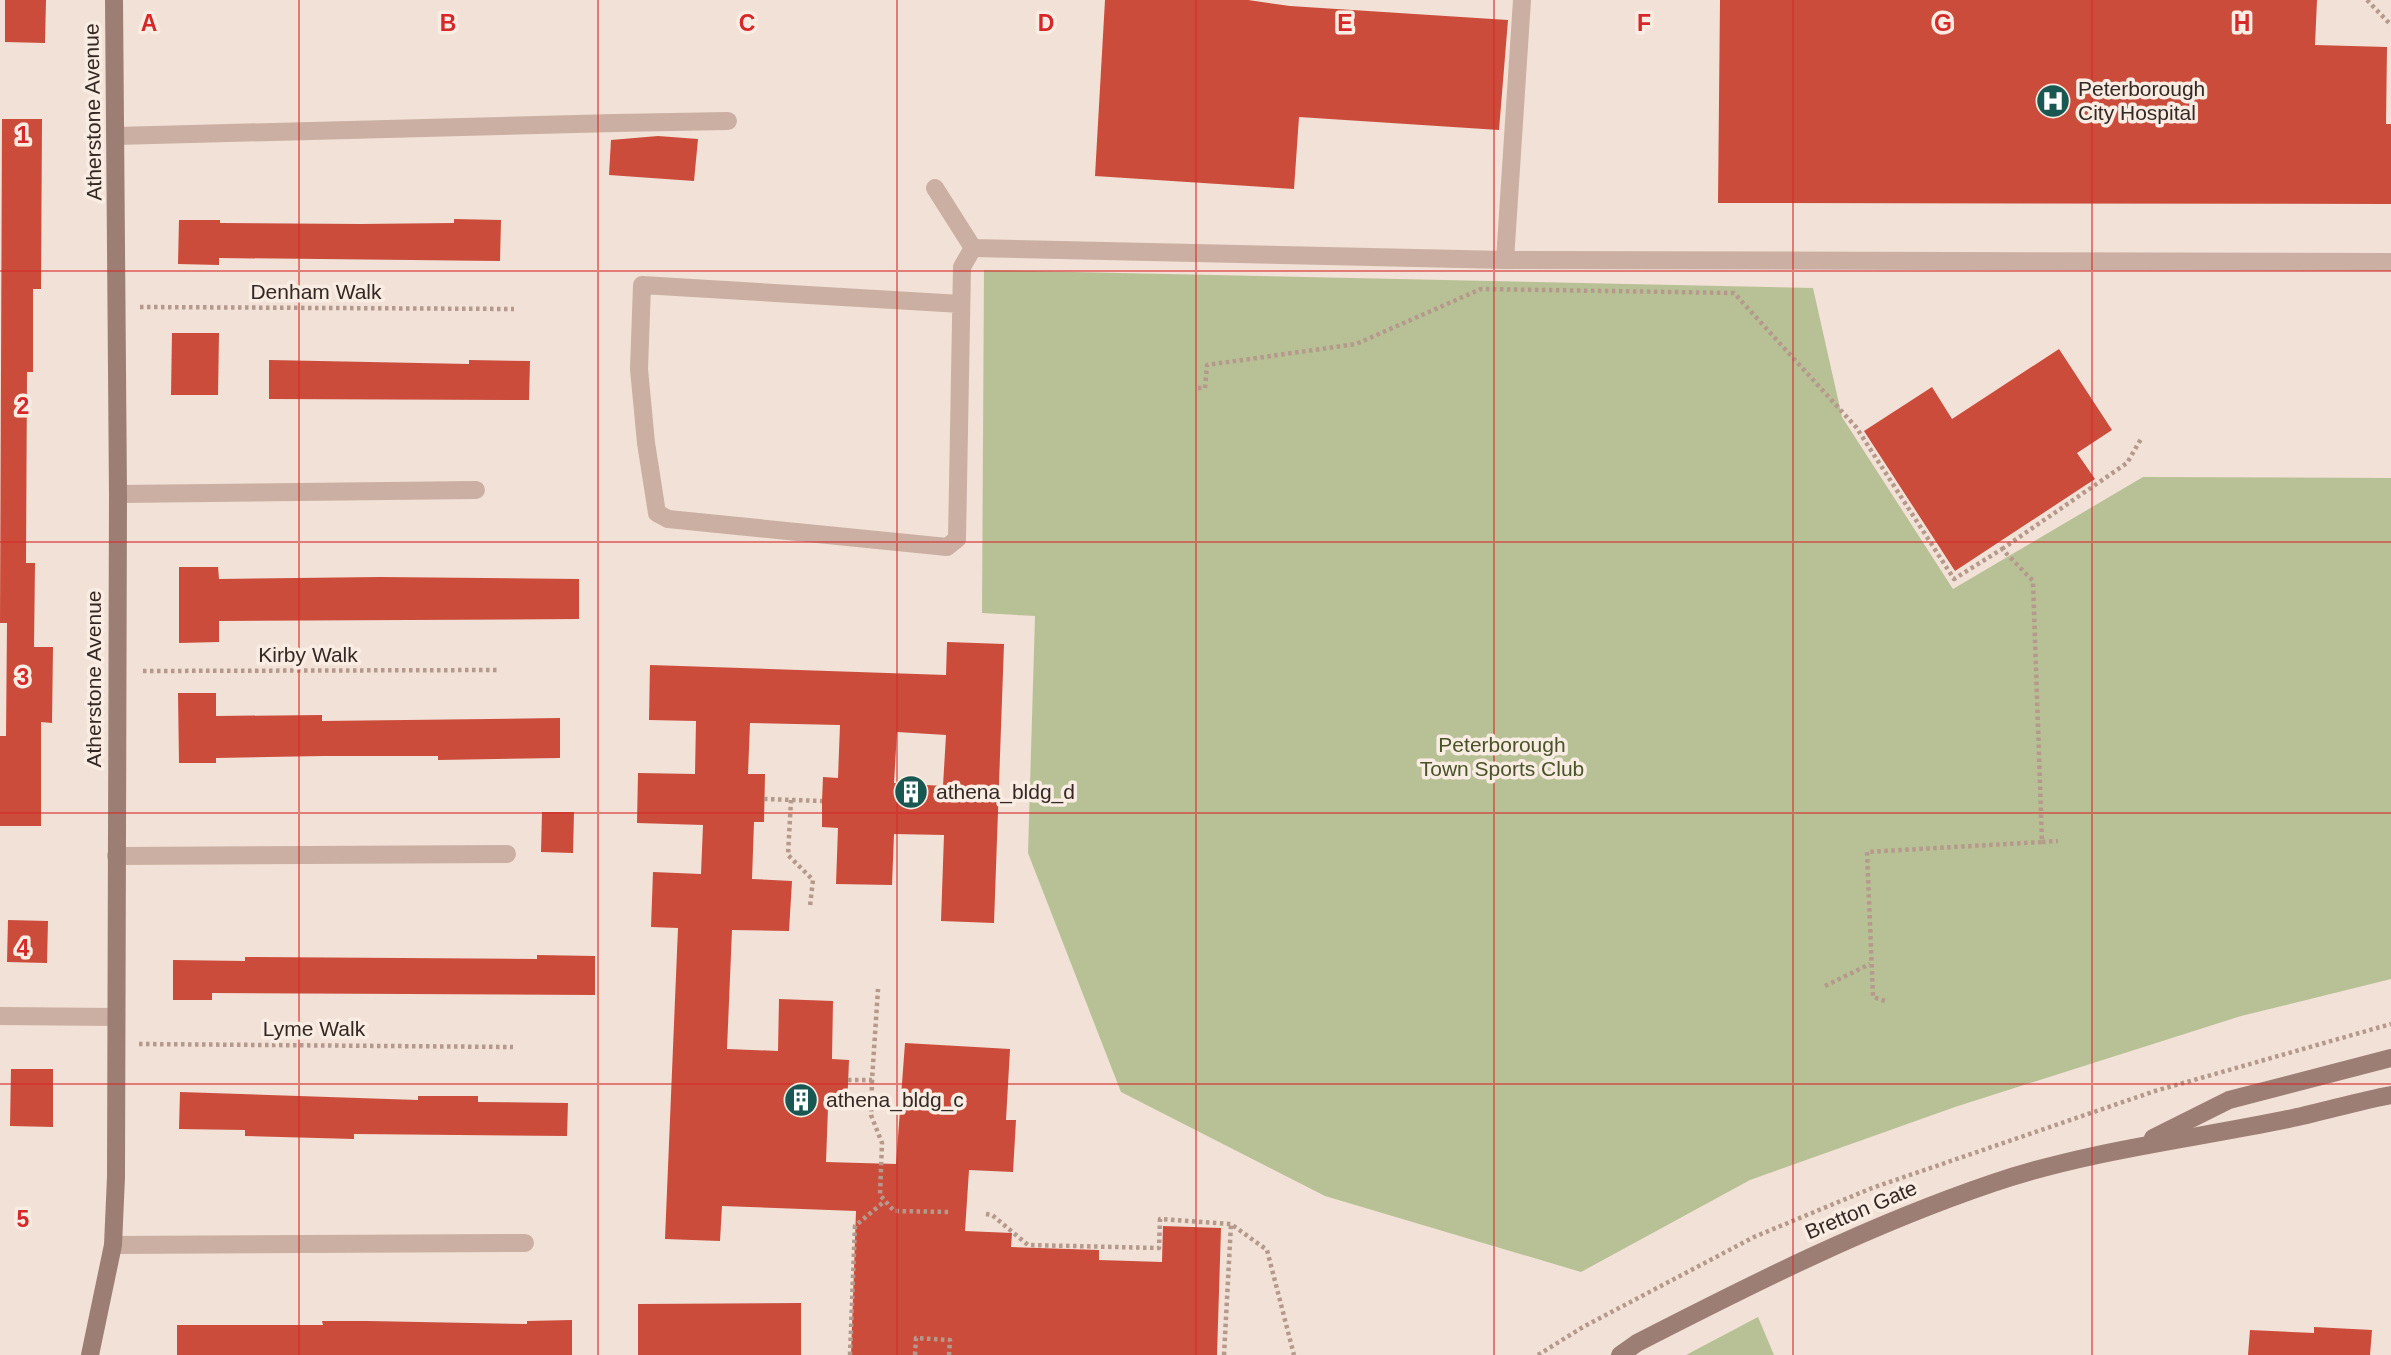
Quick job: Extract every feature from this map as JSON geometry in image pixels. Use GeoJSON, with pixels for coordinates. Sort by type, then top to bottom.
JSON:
{"type":"FeatureCollection","features":[{"type":"Feature","properties":{"kind":"street","name":"Atherstone Avenue"},"geometry":{"type":"LineString","coordinates":[[90,1355],[113,1245],[118,494],[114,0]]}},
{"type":"Feature","properties":{"kind":"street"},"geometry":{"type":"LineString","coordinates":[[1505,260],[1522,0]]}},
{"type":"Feature","properties":{"kind":"street"},"geometry":{"type":"LineString","coordinates":[[116,136],[728,121]]}},
{"type":"Feature","properties":{"kind":"street"},"geometry":{"type":"LineString","coordinates":[[935,188],[973,248]]}},
{"type":"Feature","properties":{"kind":"street"},"geometry":{"type":"LineString","coordinates":[[973,248],[1505,260],[2391,262]]}},
{"type":"Feature","properties":{"kind":"street"},"geometry":{"type":"LineString","coordinates":[[961,304],[642,285],[639,369],[646,443],[657,513],[668,519],[947,547],[957,540],[962,267],[973,248]]}},
{"type":"Feature","properties":{"kind":"street"},"geometry":{"type":"LineString","coordinates":[[118,494],[476,490]]}},
{"type":"Feature","properties":{"kind":"street"},"geometry":{"type":"LineString","coordinates":[[117,856],[507,854]]}},
{"type":"Feature","properties":{"kind":"street"},"geometry":{"type":"LineString","coordinates":[[0,1016],[116,1017]]}},
{"type":"Feature","properties":{"kind":"street","name":"Bretton Gate"},"geometry":{"type":"LineString","coordinates":[[2134,1147],[2230,1100],[2391,1058]]}},
{"type":"Feature","properties":{"kind":"street","name":"Bretton Gate"},"geometry":{"type":"LineString","coordinates":[[1620,1355],[1637,1343],[1754,1282],[1917,1210],[1997,1181],[2134,1147],[2294,1118],[2391,1095]]}},
{"type":"Feature","properties":{"kind":"street"},"geometry":{"type":"LineString","coordinates":[[113,1245],[525,1243]]}},
{"type":"Feature","properties":{"kind":"path"},"geometry":{"type":"LineString","coordinates":[[2367,0],[2391,25]]}},
{"type":"Feature","properties":{"kind":"path"},"geometry":{"type":"LineString","coordinates":[[1198,388],[1205,388],[1207,365],[1356,344],[1481,289],[1734,293],[1856,427],[1954,579],[2002,550],[2127,463],[2141,439]]}},
{"type":"Feature","properties":{"kind":"path","name":"Denham Walk"},"geometry":{"type":"LineString","coordinates":[[117,307],[514,309]]}},
{"type":"Feature","properties":{"kind":"path"},"geometry":{"type":"LineString","coordinates":[[2002,550],[2033,581],[2042,842]]}},
{"type":"Feature","properties":{"kind":"path","name":"Kirby Walk"},"geometry":{"type":"LineString","coordinates":[[116,671],[499,670]]}},
{"type":"Feature","properties":{"kind":"path"},"geometry":{"type":"LineString","coordinates":[[764,799],[822,801]]}},
{"type":"Feature","properties":{"kind":"path"},"geometry":{"type":"LineString","coordinates":[[791,800],[788,855],[813,880],[810,906]]}},
{"type":"Feature","properties":{"kind":"path"},"geometry":{"type":"LineString","coordinates":[[1888,1002],[1873,997],[1867,852],[2058,841]]}},
{"type":"Feature","properties":{"kind":"path"},"geometry":{"type":"LineString","coordinates":[[1825,986],[1870,964]]}},
{"type":"Feature","properties":{"kind":"path"},"geometry":{"type":"LineString","coordinates":[[878,989],[871,1115],[882,1143],[880,1195],[894,1211],[950,1212]]}},
{"type":"Feature","properties":{"kind":"path","name":"Lyme Walk"},"geometry":{"type":"LineString","coordinates":[[116,1044],[513,1046]]}},
{"type":"Feature","properties":{"kind":"path"},"geometry":{"type":"LineString","coordinates":[[848,1080],[872,1080]]}},
{"type":"Feature","properties":{"kind":"path"},"geometry":{"type":"LineString","coordinates":[[850,1355],[855,1226],[885,1201]]}},
{"type":"Feature","properties":{"kind":"path"},"geometry":{"type":"LineString","coordinates":[[986,1214],[992,1215],[1028,1245],[1159,1248],[1160,1219],[1231,1224],[1268,1250],[1294,1355]]}},
{"type":"Feature","properties":{"kind":"path"},"geometry":{"type":"LineString","coordinates":[[1224,1355],[1231,1224]]}},
{"type":"Feature","properties":{"kind":"path"},"geometry":{"type":"LineString","coordinates":[[915,1355],[916,1338],[950,1340],[949,1355]]}},
{"type":"Feature","properties":{"kind":"green space","name":"Peterborough Town Sports Club"},"geometry":{"type":"Polygon","coordinates":[[[984,270],[1813,288],[1842,417],[1953,589],[2143,477],[2391,478],[2391,979],[2241,1016],[1955,1107],[1750,1180],[1581,1272],[1325,1196],[1121,1092],[1028,853],[1035,616],[982,613],[984,270]]]}},
{"type":"Feature","properties":{"kind":"green space"},"geometry":{"type":"Polygon","coordinates":[[[1758,1317],[1774,1355],[1686,1355],[1758,1317]]]}},
{"type":"Feature","properties":{"kind":"building"},"geometry":{"type":"Polygon","coordinates":[[[5,0],[46,0],[45,43],[5,42],[5,0]]]}},
{"type":"Feature","properties":{"kind":"building"},"geometry":{"type":"Polygon","coordinates":[[[1105,0],[1248,0],[1290,6],[1508,20],[1499,130],[1299,117],[1294,189],[1095,176],[1105,0]]]}},
{"type":"Feature","properties":{"kind":"building","name":"Peterborough City Hospital"},"geometry":{"type":"Polygon","coordinates":[[[1720,0],[2317,0],[2315,45],[2387,47],[2386,124],[2391,124],[2391,204],[1718,203],[1720,0]]]}},
{"type":"Feature","properties":{"kind":"building"},"geometry":{"type":"Polygon","coordinates":[[[2,119],[42,119],[41,289],[33,289],[33,372],[27,372],[26,563],[35,563],[34,647],[53,647],[52,723],[41,722],[41,826],[0,826],[0,736],[6,736],[7,623],[0,623],[2,119]]]}},
{"type":"Feature","properties":{"kind":"building"},"geometry":{"type":"Polygon","coordinates":[[[658,136],[698,139],[694,181],[609,175],[611,140],[658,136]]]}},
{"type":"Feature","properties":{"kind":"building"},"geometry":{"type":"Polygon","coordinates":[[[454,219],[501,220],[500,261],[219,258],[219,265],[178,264],[179,220],[360,224],[454,223],[454,219]]]}},
{"type":"Feature","properties":{"kind":"building"},"geometry":{"type":"Polygon","coordinates":[[[172,333],[219,333],[218,395],[171,395],[172,333]]]}},
{"type":"Feature","properties":{"kind":"building"},"geometry":{"type":"Polygon","coordinates":[[[2059,349],[2112,430],[2077,453],[2095,479],[1955,571],[1864,431],[1932,387],[1952,419],[2059,349]]]}},
{"type":"Feature","properties":{"kind":"building"},"geometry":{"type":"Polygon","coordinates":[[[269,360],[469,364],[469,360],[530,361],[529,400],[269,399],[269,360]]]}},
{"type":"Feature","properties":{"kind":"building"},"geometry":{"type":"Polygon","coordinates":[[[179,567],[218,567],[219,579],[579,579],[579,619],[219,621],[219,642],[179,643],[179,567]]]}},
{"type":"Feature","properties":{"kind":"building"},"geometry":{"type":"Polygon","coordinates":[[[947,642],[1004,644],[994,923],[941,921],[944,835],[894,834],[892,885],[836,884],[838,828],[822,827],[822,801],[823,777],[838,778],[840,725],[750,723],[748,774],[765,774],[764,822],[754,822],[752,879],[792,881],[789,931],[732,930],[727,1049],[778,1051],[779,999],[833,1001],[832,1059],[849,1060],[847,1108],[828,1108],[826,1162],[896,1164],[905,1043],[1010,1049],[1006,1120],[1016,1120],[1013,1172],[969,1170],[965,1231],[1012,1233],[1011,1247],[1099,1250],[1099,1260],[1162,1262],[1163,1226],[1221,1228],[1217,1355],[851,1355],[856,1211],[722,1206],[720,1241],[665,1239],[678,928],[651,927],[653,872],[701,874],[703,825],[637,823],[638,773],[695,774],[696,721],[649,720],[650,665],[946,675],[947,642]],[[897,732],[894,783],[943,786],[946,735],[897,732]]]}},
{"type":"Feature","properties":{"kind":"building"},"geometry":{"type":"Polygon","coordinates":[[[178,693],[216,693],[216,716],[322,715],[322,721],[560,718],[560,758],[438,760],[438,756],[323,756],[216,758],[216,763],[179,763],[178,693]]]}},
{"type":"Feature","properties":{"kind":"building"},"geometry":{"type":"Polygon","coordinates":[[[542,812],[574,812],[573,853],[541,852],[542,812]]]}},
{"type":"Feature","properties":{"kind":"building"},"geometry":{"type":"Polygon","coordinates":[[[8,920],[48,921],[47,963],[7,962],[8,920]]]}},
{"type":"Feature","properties":{"kind":"building"},"geometry":{"type":"Polygon","coordinates":[[[537,955],[595,956],[595,995],[212,993],[212,1000],[173,1000],[173,960],[245,961],[245,957],[537,959],[537,955]]]}},
{"type":"Feature","properties":{"kind":"building"},"geometry":{"type":"Polygon","coordinates":[[[11,1069],[53,1069],[53,1127],[10,1126],[11,1069]]]}},
{"type":"Feature","properties":{"kind":"building"},"geometry":{"type":"Polygon","coordinates":[[[180,1092],[418,1100],[418,1096],[478,1096],[478,1102],[568,1103],[567,1136],[354,1134],[354,1139],[245,1136],[245,1130],[179,1129],[180,1092]]]}},
{"type":"Feature","properties":{"kind":"building"},"geometry":{"type":"Polygon","coordinates":[[[801,1303],[801,1355],[638,1355],[638,1304],[801,1303]]]}},
{"type":"Feature","properties":{"kind":"building"},"geometry":{"type":"Polygon","coordinates":[[[572,1320],[572,1355],[177,1355],[177,1325],[323,1325],[322,1321],[527,1324],[527,1321],[572,1320]]]}},
{"type":"Feature","properties":{"kind":"building"},"geometry":{"type":"Polygon","coordinates":[[[2314,1327],[2372,1330],[2370,1355],[2248,1355],[2250,1330],[2314,1333],[2314,1327]]]}},
{"type":"Feature","properties":{"kind":"place","name":"Peterborough City Hospital"},"geometry":{"type":"Point","coordinates":[2053,101]}},
{"type":"Feature","properties":{"kind":"place","name":"athena_bldg_d"},"geometry":{"type":"Point","coordinates":[911,792]}},
{"type":"Feature","properties":{"kind":"place","name":"athena_bldg_c"},"geometry":{"type":"Point","coordinates":[801,1100]}}]}
